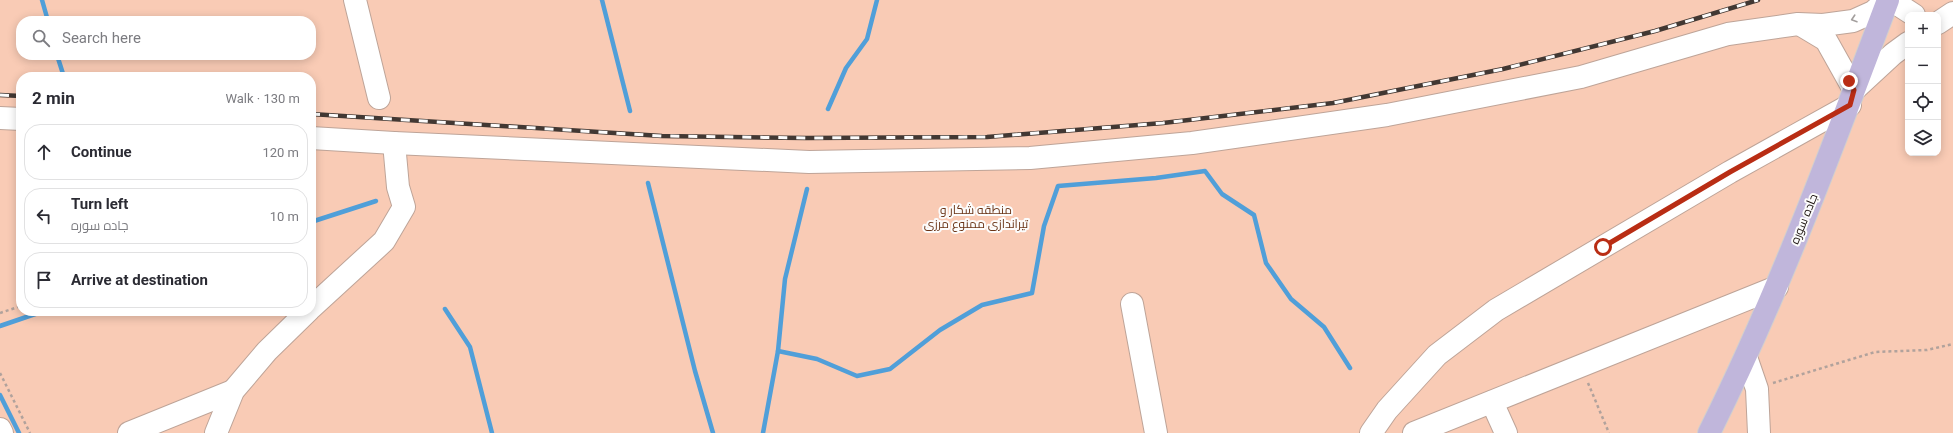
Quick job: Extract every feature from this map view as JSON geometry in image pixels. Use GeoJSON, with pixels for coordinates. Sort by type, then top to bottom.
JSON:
{"type":"FeatureCollection","features":[{"type":"Feature","properties":{"kind":"main road","name":"جاده سوره"},"geometry":{"type":"LineString","coordinates":[[1709,433],[1746,357],[1777,287],[1889,0]]}},
{"type":"Feature","properties":{"kind":"street"},"geometry":{"type":"LineString","coordinates":[[355,0],[379,98]]}},
{"type":"Feature","properties":{"kind":"street"},"geometry":{"type":"LineString","coordinates":[[316,138],[394,144],[809,162],[1030,158],[1192,143],[1386,115],[1581,77],[1728,34],[1798,24],[1823,25],[1853,21],[1873,12],[1889,0],[1909,12]]}},
{"type":"Feature","properties":{"kind":"street"},"geometry":{"type":"LineString","coordinates":[[1941,14],[1953,12]]}},
{"type":"Feature","properties":{"kind":"street"},"geometry":{"type":"LineString","coordinates":[[1941,21],[1953,12]]}},
{"type":"Feature","properties":{"kind":"street"},"geometry":{"type":"LineString","coordinates":[[1798,24],[1826,40],[1852,98]]}},
{"type":"Feature","properties":{"kind":"street"},"geometry":{"type":"LineString","coordinates":[[1371,433],[1388,410],[1437,355],[1496,310],[1852,98],[1892,54],[1905,45]]}},
{"type":"Feature","properties":{"kind":"street"},"geometry":{"type":"LineString","coordinates":[[0,118],[16,119]]}},
{"type":"Feature","properties":{"kind":"street"},"geometry":{"type":"LineString","coordinates":[[316,303],[384,242],[404,207],[398,186],[394,144]]}},
{"type":"Feature","properties":{"kind":"street"},"geometry":{"type":"LineString","coordinates":[[1388,410],[1413,433],[1777,287]]}},
{"type":"Feature","properties":{"kind":"street"},"geometry":{"type":"LineString","coordinates":[[1132,304],[1156,433]]}},
{"type":"Feature","properties":{"kind":"street"},"geometry":{"type":"LineString","coordinates":[[216,433],[233,391],[267,351],[303,316]]}},
{"type":"Feature","properties":{"kind":"street"},"geometry":{"type":"LineString","coordinates":[[1746,357],[1757,389],[1759,433]]}},
{"type":"Feature","properties":{"kind":"street"},"geometry":{"type":"LineString","coordinates":[[129,433],[233,391]]}},
{"type":"Feature","properties":{"kind":"street"},"geometry":{"type":"LineString","coordinates":[[1492,402],[1506,433]]}},
{"type":"Feature","properties":{"kind":"street"},"geometry":{"type":"LineString","coordinates":[[0,428],[2,433]]}},
{"type":"Feature","properties":{"kind":"path"},"geometry":{"type":"LineString","coordinates":[[0,313],[16,308]]}},
{"type":"Feature","properties":{"kind":"path"},"geometry":{"type":"LineString","coordinates":[[1757,389],[1875,352],[1927,350],[1953,344]]}},
{"type":"Feature","properties":{"kind":"path"},"geometry":{"type":"LineString","coordinates":[[1581,366],[1610,433]]}},
{"type":"Feature","properties":{"kind":"path"},"geometry":{"type":"LineString","coordinates":[[0,373],[30,433]]}},
{"type":"Feature","properties":{"kind":"green space","name":"منطقه شکار و تیراندازی ممنوع مرزی"},"geometry":{"type":"Polygon","coordinates":[[[0,0],[1953,0],[1953,433],[0,433],[0,0]]]}},
{"type":"Feature","properties":{"kind":"waterway"},"geometry":{"type":"LineString","coordinates":[[42,0],[47,16]]}},
{"type":"Feature","properties":{"kind":"waterway"},"geometry":{"type":"LineString","coordinates":[[602,0],[630,111]]}},
{"type":"Feature","properties":{"kind":"waterway"},"geometry":{"type":"LineString","coordinates":[[828,109],[846,68],[867,39],[877,0]]}},
{"type":"Feature","properties":{"kind":"waterway"},"geometry":{"type":"LineString","coordinates":[[59,60],[62,72]]}},
{"type":"Feature","properties":{"kind":"waterway"},"geometry":{"type":"LineString","coordinates":[[778,351],[817,359],[857,376],[890,369],[940,330],[982,305],[1032,293],[1044,226],[1058,186],[1156,178],[1205,171],[1222,194],[1254,215],[1266,263],[1291,299],[1324,327],[1350,368]]}},
{"type":"Feature","properties":{"kind":"waterway"},"geometry":{"type":"LineString","coordinates":[[648,183],[695,371],[713,433]]}},
{"type":"Feature","properties":{"kind":"waterway"},"geometry":{"type":"LineString","coordinates":[[763,433],[778,351],[785,279],[807,189]]}},
{"type":"Feature","properties":{"kind":"waterway"},"geometry":{"type":"LineString","coordinates":[[316,220],[376,201]]}},
{"type":"Feature","properties":{"kind":"waterway"},"geometry":{"type":"LineString","coordinates":[[445,309],[470,347],[492,433]]}},
{"type":"Feature","properties":{"kind":"waterway"},"geometry":{"type":"LineString","coordinates":[[0,326],[29,316]]}},
{"type":"Feature","properties":{"kind":"waterway"},"geometry":{"type":"LineString","coordinates":[[0,395],[19,433]]}},
{"type":"Feature","properties":{"kind":"railway"},"geometry":{"type":"LineString","coordinates":[[316,114],[662,136],[806,138],[987,137],[1163,123],[1333,103],[1503,69],[1655,31],[1758,0]]}},
{"type":"Feature","properties":{"kind":"railway"},"geometry":{"type":"LineString","coordinates":[[0,95],[16,96]]}},
{"type":"Feature","properties":{"kind":"route"},"geometry":{"type":"LineString","coordinates":[[1603,247],[1730,172],[1850,105],[1854,90],[1849,81]]}}]}
